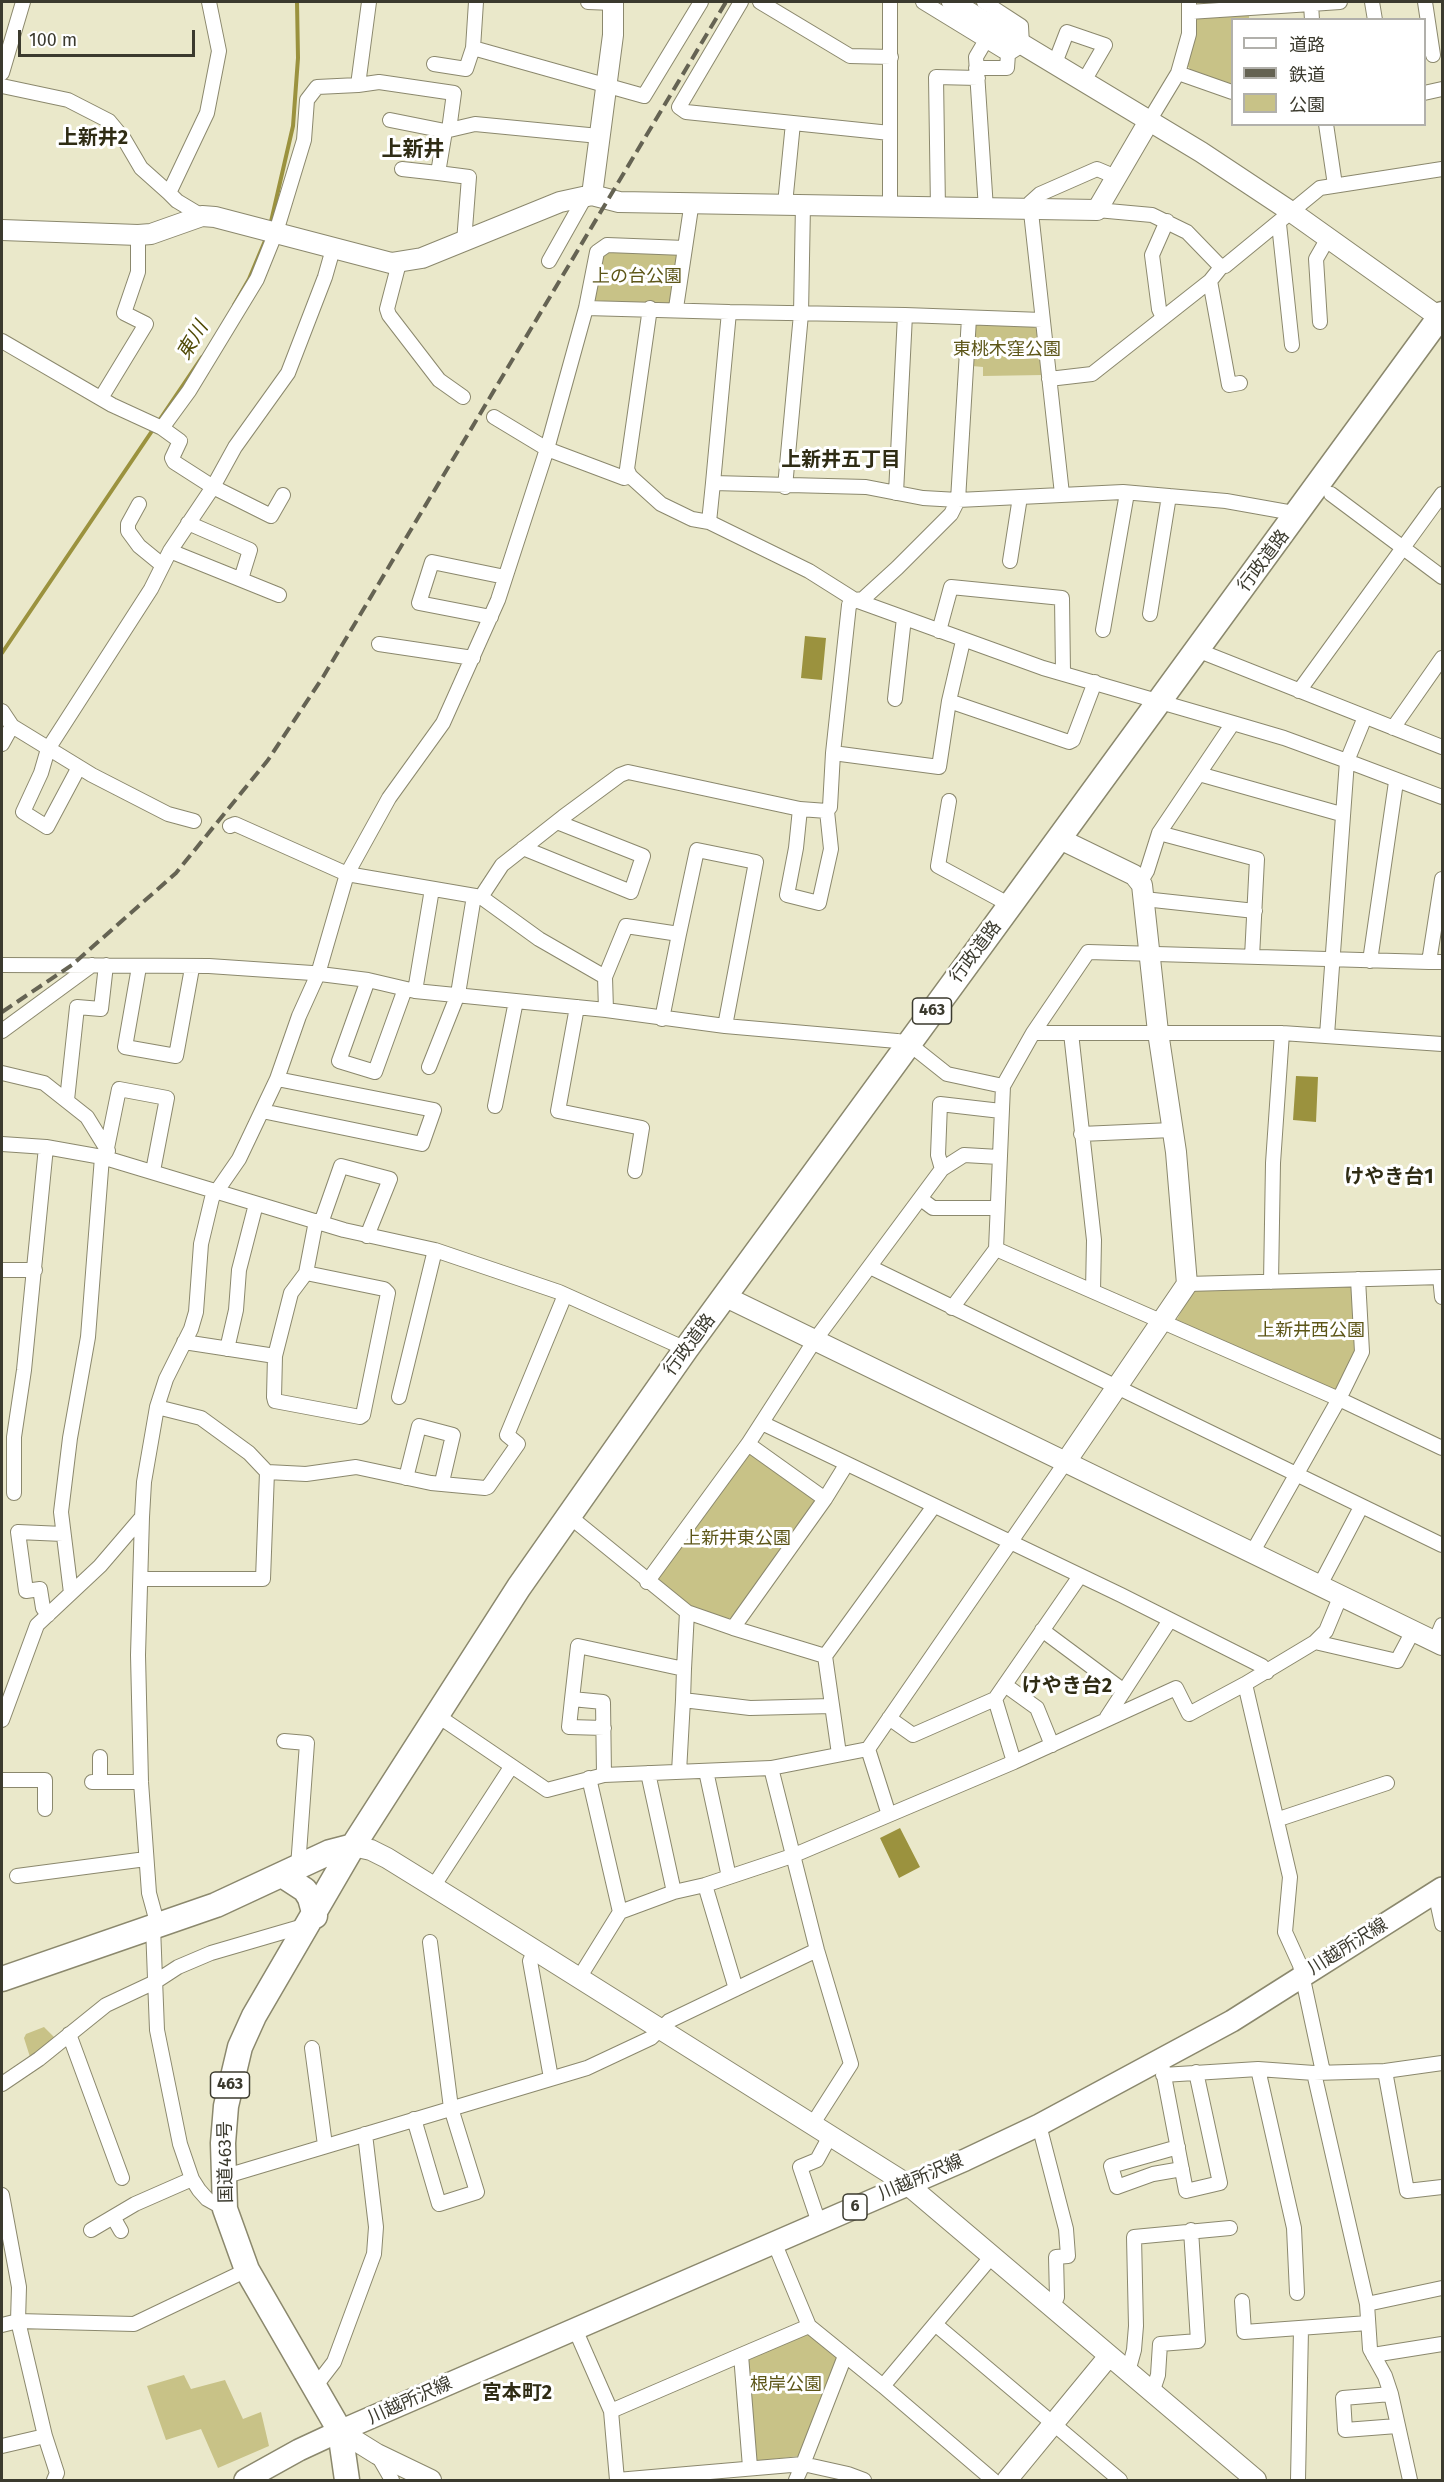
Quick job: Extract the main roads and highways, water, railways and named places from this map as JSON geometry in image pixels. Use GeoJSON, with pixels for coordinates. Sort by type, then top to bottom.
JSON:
{"type":"FeatureCollection","features":[{"type":"Feature","properties":{"kind":"highway","name":"行政道路"},"geometry":{"type":"LineString","coordinates":[[438,1716],[519,1587],[686,1349],[1442,317]]}},
{"type":"Feature","properties":{"kind":"highway","name":"国道463号"},"geometry":{"type":"LineString","coordinates":[[347,2481],[340,2431],[247,2270],[225,2209],[223,2177],[226,2106],[240,2047],[254,2016],[312,1920],[353,1846],[438,1716]]}},
{"type":"Feature","properties":{"kind":"highway"},"geometry":{"type":"LineString","coordinates":[[2,1979],[216,1905],[330,1852],[353,1846]]}},
{"type":"Feature","properties":{"kind":"highway"},"geometry":{"type":"LineString","coordinates":[[290,1871],[310,1898],[312,1920]]}},
{"type":"Feature","properties":{"kind":"main road","name":"川越所沢線"},"geometry":{"type":"LineString","coordinates":[[245,2481],[299,2450],[340,2431],[819,2223],[1039,2125],[1162,2067],[1439,1890]]}},
{"type":"Feature","properties":{"kind":"waterway","name":"東川"},"geometry":{"type":"LineString","coordinates":[[270,226],[293,126],[298,58],[297,2]]}},
{"type":"Feature","properties":{"kind":"waterway","name":"東川"},"geometry":{"type":"LineString","coordinates":[[234,305],[249,279],[267,236]]}},
{"type":"Feature","properties":{"kind":"waterway","name":"東川"},"geometry":{"type":"LineString","coordinates":[[2,653],[202,357]]}},
{"type":"Feature","properties":{"kind":"railway"},"geometry":{"type":"LineString","coordinates":[[2,1012],[72,965],[176,873],[268,760],[323,677],[726,2]]}},
{"type":"Feature","properties":{"kind":"district","name":"上新井2"},"geometry":{"type":"Point","coordinates":[93,138]}},
{"type":"Feature","properties":{"kind":"district","name":"上新井"},"geometry":{"type":"Point","coordinates":[413,150]}},
{"type":"Feature","properties":{"kind":"district","name":"上新井五丁目"},"geometry":{"type":"Point","coordinates":[841,460]}},
{"type":"Feature","properties":{"kind":"district","name":"けやき台1"},"geometry":{"type":"Point","coordinates":[1389,1177]}},
{"type":"Feature","properties":{"kind":"district","name":"けやき台2"},"geometry":{"type":"Point","coordinates":[1067,1686]}},
{"type":"Feature","properties":{"kind":"district","name":"宮本町2"},"geometry":{"type":"Point","coordinates":[517,2393]}},
{"type":"Feature","properties":{"kind":"park label","name":"上の台公園"},"geometry":{"type":"Point","coordinates":[637,277]}},
{"type":"Feature","properties":{"kind":"park label","name":"東桃木窪公園"},"geometry":{"type":"Point","coordinates":[1007,350]}},
{"type":"Feature","properties":{"kind":"park label","name":"上新井西公園"},"geometry":{"type":"Point","coordinates":[1311,1331]}},
{"type":"Feature","properties":{"kind":"park label","name":"上新井東公園"},"geometry":{"type":"Point","coordinates":[737,1539]}},
{"type":"Feature","properties":{"kind":"park label","name":"根岸公園"},"geometry":{"type":"Point","coordinates":[786,2385]}}]}
